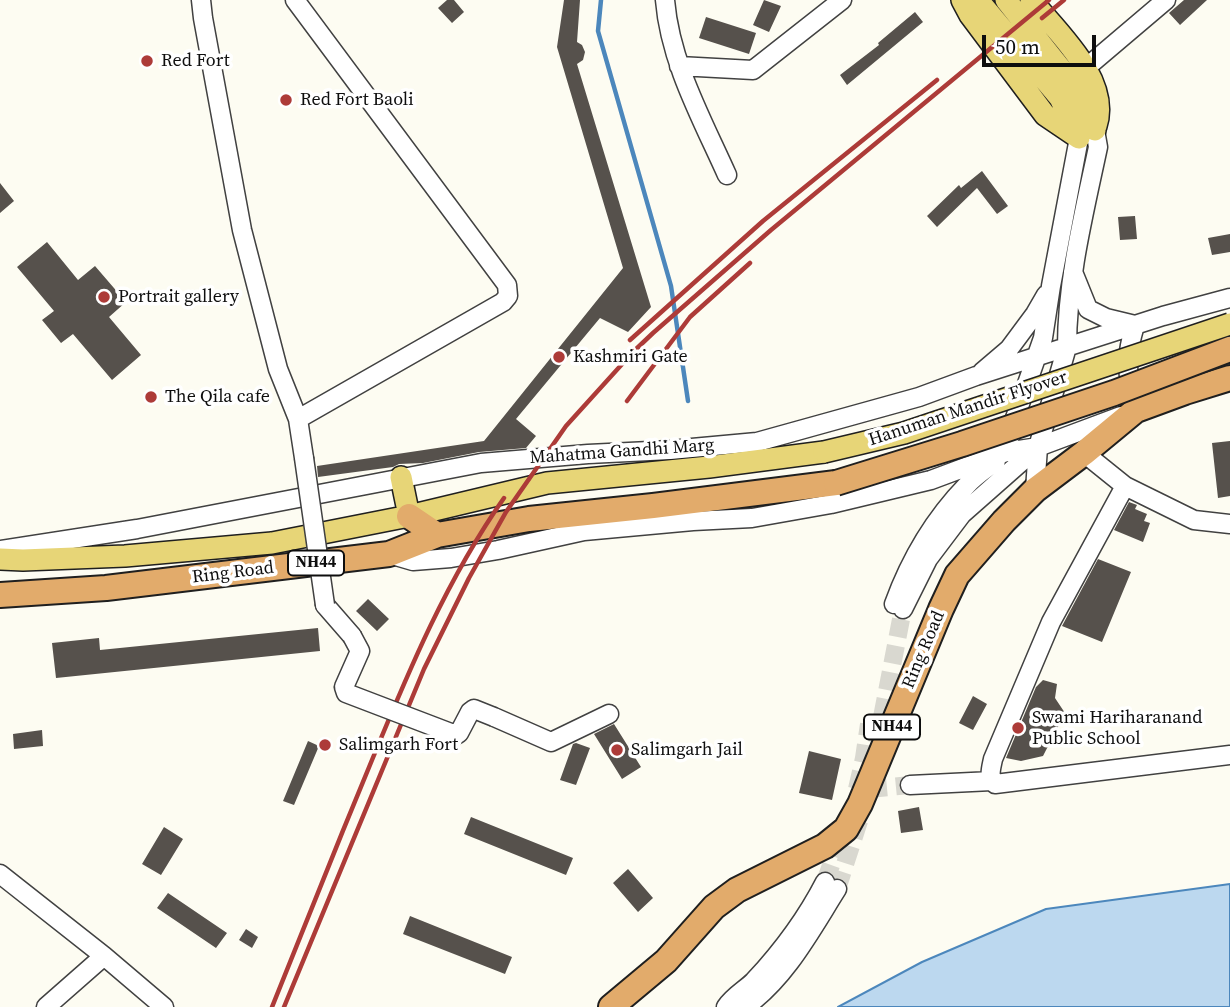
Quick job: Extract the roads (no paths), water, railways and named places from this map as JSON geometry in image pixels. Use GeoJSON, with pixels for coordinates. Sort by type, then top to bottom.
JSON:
{"type":"FeatureCollection","features":[{"type":"Feature","properties":{"kind":"highway","name":"Hanuman Mandir Flyover"},"geometry":{"type":"LineString","coordinates":[[628,509],[836,483],[1101,398],[1230,349]]}},
{"type":"Feature","properties":{"kind":"highway"},"geometry":{"type":"LineString","coordinates":[[1136,410],[1230,378]]}},
{"type":"Feature","properties":{"kind":"highway","name":"Ring Road"},"geometry":{"type":"LineString","coordinates":[[611,1007],[666,961],[714,908],[737,890],[825,846],[846,829],[860,804],[957,575],[1035,490],[1136,410]]}},
{"type":"Feature","properties":{"kind":"highway"},"geometry":{"type":"LineString","coordinates":[[584,531],[628,509]]}},
{"type":"Feature","properties":{"kind":"highway","name":"Ring Road"},"geometry":{"type":"LineString","coordinates":[[0,595],[106,588],[389,554],[437,535],[528,519],[628,509]]}},
{"type":"Feature","properties":{"kind":"highway"},"geometry":{"type":"LineString","coordinates":[[409,516],[437,535]]}},
{"type":"Feature","properties":{"kind":"main road"},"geometry":{"type":"LineString","coordinates":[[962,0],[970,15],[1045,115],[1087,134]]}},
{"type":"Feature","properties":{"kind":"main road"},"geometry":{"type":"LineString","coordinates":[[978,0],[1087,134]]}},
{"type":"Feature","properties":{"kind":"main road"},"geometry":{"type":"LineString","coordinates":[[1006,0],[1081,98],[1087,134]]}},
{"type":"Feature","properties":{"kind":"main road"},"geometry":{"type":"LineString","coordinates":[[1031,0],[1087,67],[1097,94],[1098,119],[1087,134]]}},
{"type":"Feature","properties":{"kind":"main road","name":"Hanuman Mandir Flyover"},"geometry":{"type":"LineString","coordinates":[[409,516],[547,484],[824,452],[904,433],[1230,324]]}},
{"type":"Feature","properties":{"kind":"main road"},"geometry":{"type":"LineString","coordinates":[[0,559],[125,556],[272,543],[409,516],[401,477]]}},
{"type":"Feature","properties":{"kind":"main road"},"geometry":{"type":"LineString","coordinates":[[0,570],[23,560]]}},
{"type":"Feature","properties":{"kind":"street"},"geometry":{"type":"LineString","coordinates":[[201,0],[242,230],[278,369],[298,419],[325,605],[352,636],[360,651],[344,687],[346,693],[456,735],[474,709],[551,742],[609,714]]}},
{"type":"Feature","properties":{"kind":"street"},"geometry":{"type":"LineString","coordinates":[[295,0],[508,285],[508,296],[503,302],[298,419]]}},
{"type":"Feature","properties":{"kind":"street"},"geometry":{"type":"LineString","coordinates":[[665,0],[679,66],[727,175]]}},
{"type":"Feature","properties":{"kind":"street"},"geometry":{"type":"LineString","coordinates":[[679,66],[753,70],[842,0]]}},
{"type":"Feature","properties":{"kind":"street"},"geometry":{"type":"LineString","coordinates":[[1087,67],[1166,0]]}},
{"type":"Feature","properties":{"kind":"street"},"geometry":{"type":"LineString","coordinates":[[1035,490],[1038,447],[1067,348],[1073,272],[1098,147],[1087,134]]}},
{"type":"Feature","properties":{"kind":"street"},"geometry":{"type":"LineString","coordinates":[[1038,447],[962,514],[928,559],[898,607],[906,572],[925,537],[967,485],[1006,452],[1043,338],[1051,286],[1087,134]]}},
{"type":"Feature","properties":{"kind":"street"},"geometry":{"type":"LineString","coordinates":[[389,554],[413,561],[451,558],[584,531],[752,518],[831,504],[931,480],[1006,452],[1038,447],[1136,410],[1127,372],[1129,346],[1135,326],[1106,318],[1088,309],[1073,272]]}},
{"type":"Feature","properties":{"kind":"street"},"geometry":{"type":"LineString","coordinates":[[976,376],[1009,349],[1035,314],[1051,286]]}},
{"type":"Feature","properties":{"kind":"street","name":"Mahatma Gandhi Marg"},"geometry":{"type":"LineString","coordinates":[[0,550],[137,529],[481,463],[757,442],[919,397],[1163,316],[1230,298]]}},
{"type":"Feature","properties":{"kind":"street"},"geometry":{"type":"LineString","coordinates":[[1084,453],[1125,486],[1194,520],[1230,524]]}},
{"type":"Feature","properties":{"kind":"street"},"geometry":{"type":"LineString","coordinates":[[992,781],[990,775],[993,759],[1051,622],[1125,486]]}},
{"type":"Feature","properties":{"kind":"street"},"geometry":{"type":"LineString","coordinates":[[910,785],[992,781],[995,784],[1230,755]]}},
{"type":"Feature","properties":{"kind":"street"},"geometry":{"type":"LineString","coordinates":[[0,874],[164,1007]]}},
{"type":"Feature","properties":{"kind":"street"},"geometry":{"type":"LineString","coordinates":[[726,1007],[753,982],[831,885],[802,945],[762,995],[745,1007]]}},
{"type":"Feature","properties":{"kind":"street"},"geometry":{"type":"LineString","coordinates":[[47,1007],[104,956]]}},
{"type":"Feature","properties":{"kind":"water"},"geometry":{"type":"Polygon","coordinates":[[[1230,884],[1230,1007],[838,1007],[922,962],[1046,909],[1230,884]]]}},
{"type":"Feature","properties":{"kind":"waterway"},"geometry":{"type":"LineString","coordinates":[[601,0],[598,31],[671,286],[688,401]]}},
{"type":"Feature","properties":{"kind":"tunnel"},"geometry":{"type":"LineString","coordinates":[[877,743],[903,609]]}},
{"type":"Feature","properties":{"kind":"tunnel"},"geometry":{"type":"LineString","coordinates":[[857,789],[869,724]]}},
{"type":"Feature","properties":{"kind":"tunnel"},"geometry":{"type":"LineString","coordinates":[[869,789],[910,785]]}},
{"type":"Feature","properties":{"kind":"tunnel"},"geometry":{"type":"LineString","coordinates":[[837,889],[860,818]]}},
{"type":"Feature","properties":{"kind":"tunnel"},"geometry":{"type":"LineString","coordinates":[[825,882],[843,832]]}},
{"type":"Feature","properties":{"kind":"railway"},"geometry":{"type":"LineString","coordinates":[[284,1007],[424,669],[469,578],[506,512],[566,426],[653,333],[771,230],[1049,0]]}},
{"type":"Feature","properties":{"kind":"railway"},"geometry":{"type":"LineString","coordinates":[[1042,18],[1064,0]]}},
{"type":"Feature","properties":{"kind":"railway"},"geometry":{"type":"LineString","coordinates":[[630,340],[763,221],[937,80]]}},
{"type":"Feature","properties":{"kind":"railway"},"geometry":{"type":"LineString","coordinates":[[627,401],[690,317],[750,263]]}},
{"type":"Feature","properties":{"kind":"railway"},"geometry":{"type":"LineString","coordinates":[[272,1007],[415,659],[465,560],[504,498]]}},
{"type":"Feature","properties":{"kind":"place","name":"Red Fort"},"geometry":{"type":"Point","coordinates":[147,61]}},
{"type":"Feature","properties":{"kind":"place","name":"Red Fort Baoli"},"geometry":{"type":"Point","coordinates":[286,100]}},
{"type":"Feature","properties":{"kind":"place","name":"Portrait gallery"},"geometry":{"type":"Point","coordinates":[104,297]}},
{"type":"Feature","properties":{"kind":"place","name":"Kashmiri Gate"},"geometry":{"type":"Point","coordinates":[559,357]}},
{"type":"Feature","properties":{"kind":"place","name":"The Qila cafe"},"geometry":{"type":"Point","coordinates":[151,397]}},
{"type":"Feature","properties":{"kind":"place","name":"Swami Hariharanand Public School"},"geometry":{"type":"Point","coordinates":[1018,728]}},
{"type":"Feature","properties":{"kind":"place","name":"Salimgarh Fort"},"geometry":{"type":"Point","coordinates":[325,745]}},
{"type":"Feature","properties":{"kind":"place","name":"Salimgarh Jail"},"geometry":{"type":"Point","coordinates":[617,750]}}]}
